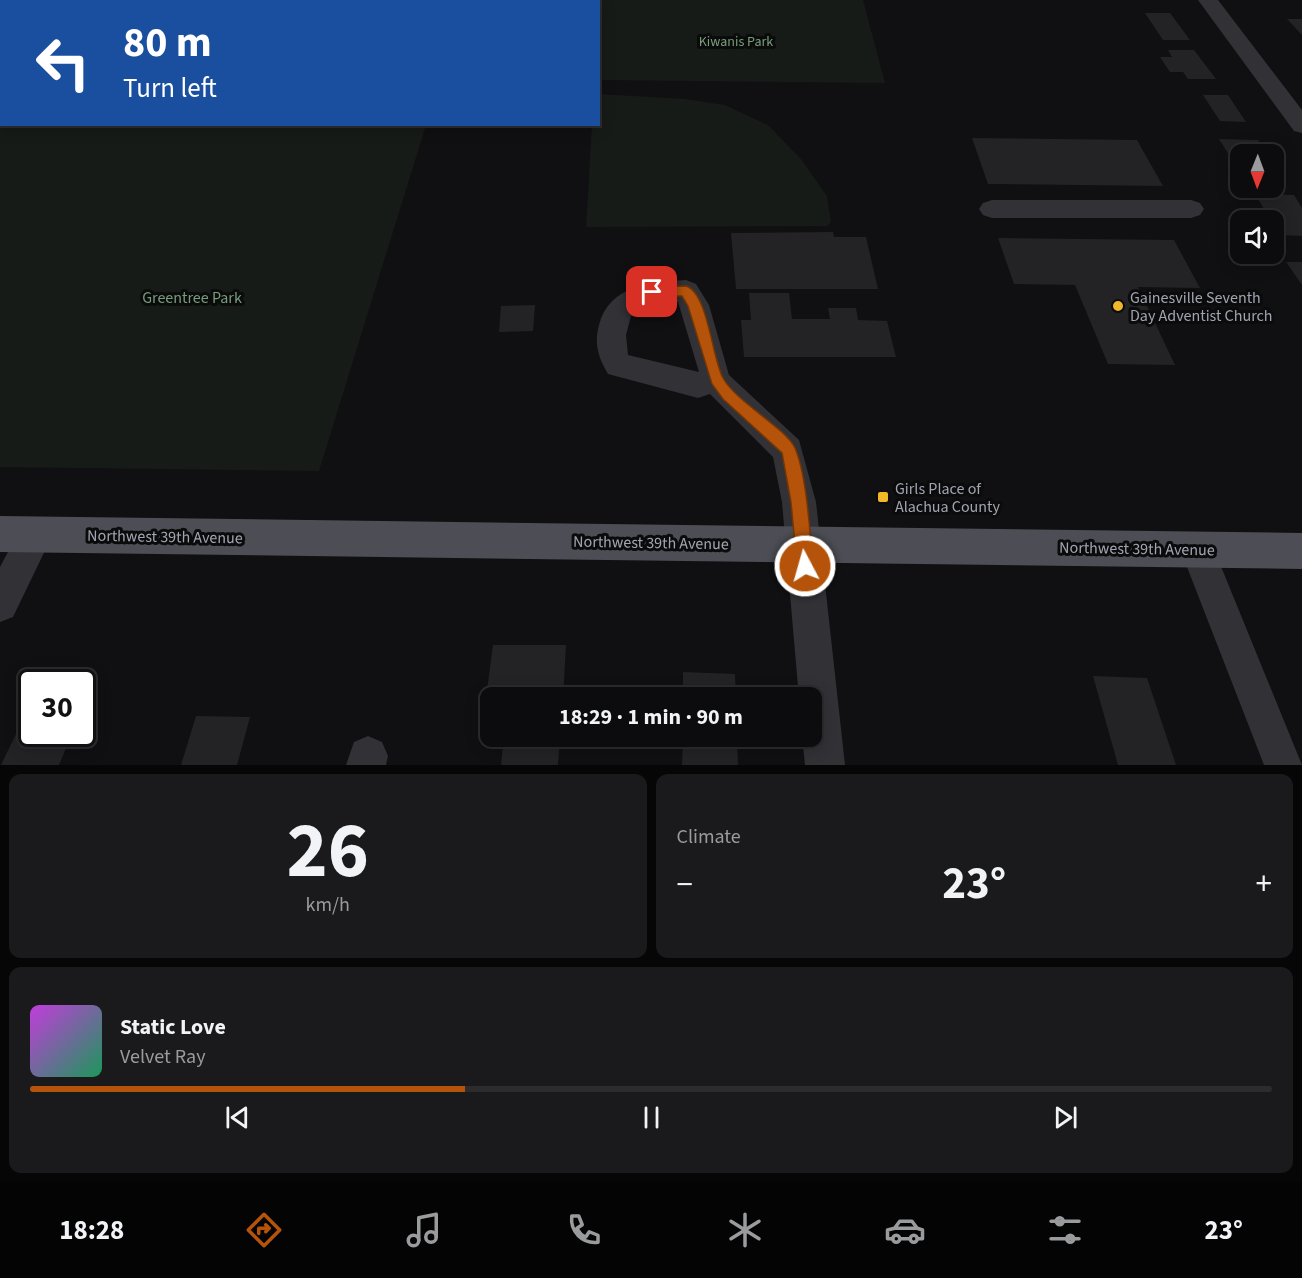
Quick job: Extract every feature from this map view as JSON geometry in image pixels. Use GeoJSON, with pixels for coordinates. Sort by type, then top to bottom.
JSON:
{"type":"FeatureCollection","features":[{"type":"Feature","properties":{"kind":"main road","name":"Northwest 39th Avenue"},"geometry":{"type":"LineString","coordinates":[[18,534],[1302,551]]}},
{"type":"Feature","properties":{"kind":"street"},"geometry":{"type":"LineString","coordinates":[[1208,0],[1300,122]]}},
{"type":"Feature","properties":{"kind":"street"},"geometry":{"type":"LineString","coordinates":[[992,209],[1191,209]]}},
{"type":"Feature","properties":{"kind":"street"},"geometry":{"type":"LineString","coordinates":[[716,380],[728,395],[788,450],[799,502],[825,765]]}},
{"type":"Feature","properties":{"kind":"street"},"geometry":{"type":"LineString","coordinates":[[0,604],[18,534]]}},
{"type":"Feature","properties":{"kind":"street"},"geometry":{"type":"LineString","coordinates":[[1197,549],[1284,765]]}},
{"type":"Feature","properties":{"kind":"green space","name":"Greentree Park"},"geometry":{"type":"Polygon","coordinates":[[[600,0],[863,0],[885,83],[600,80],[600,0]]]}},
{"type":"Feature","properties":{"kind":"green space"},"geometry":{"type":"Polygon","coordinates":[[[600,94],[685,99],[725,105],[768,125],[801,159],[827,196],[831,222],[827,226],[586,227],[592,126],[600,126],[600,94]]]}},
{"type":"Feature","properties":{"kind":"green space","name":"Greentree Park"},"geometry":{"type":"Polygon","coordinates":[[[0,126],[426,126],[319,471],[0,467],[0,126]]]}},
{"type":"Feature","properties":{"kind":"building"},"geometry":{"type":"Polygon","coordinates":[[[1145,13],[1170,13],[1190,40],[1163,40],[1145,13]]]}},
{"type":"Feature","properties":{"kind":"building"},"geometry":{"type":"Polygon","coordinates":[[[1287,19],[1302,19],[1302,35],[1287,19]]]}},
{"type":"Feature","properties":{"kind":"building"},"geometry":{"type":"Polygon","coordinates":[[[1168,50],[1194,50],[1216,79],[1188,79],[1183,72],[1170,72],[1160,57],[1172,57],[1168,50]]]}},
{"type":"Feature","properties":{"kind":"building"},"geometry":{"type":"Polygon","coordinates":[[[1203,95],[1228,95],[1246,122],[1220,121],[1203,95]]]}},
{"type":"Feature","properties":{"kind":"building"},"geometry":{"type":"Polygon","coordinates":[[[972,138],[1137,140],[1163,186],[988,184],[972,138]]]}},
{"type":"Feature","properties":{"kind":"building"},"geometry":{"type":"Polygon","coordinates":[[[1219,139],[1258,140],[1261,144],[1230,144],[1230,156],[1219,139]]]}},
{"type":"Feature","properties":{"kind":"building"},"geometry":{"type":"Polygon","coordinates":[[[1284,195],[1294,195],[1302,208],[1302,236],[1284,235],[1284,210],[1265,210],[1257,198],[1284,198],[1284,195]]]}},
{"type":"Feature","properties":{"kind":"building"},"geometry":{"type":"Polygon","coordinates":[[[833,232],[834,237],[866,237],[878,289],[736,289],[731,233],[833,232]]]}},
{"type":"Feature","properties":{"kind":"building"},"geometry":{"type":"Polygon","coordinates":[[[998,238],[1174,240],[1200,288],[1138,287],[1175,365],[1108,364],[1075,285],[1014,284],[998,238]]]}},
{"type":"Feature","properties":{"kind":"building"},"geometry":{"type":"Polygon","coordinates":[[[1286,262],[1302,262],[1302,285],[1286,262]]]}},
{"type":"Feature","properties":{"kind":"building"},"geometry":{"type":"Polygon","coordinates":[[[749,293],[789,293],[792,319],[830,319],[828,308],[856,308],[858,320],[887,321],[896,357],[744,357],[741,320],[751,320],[749,293]]]}},
{"type":"Feature","properties":{"kind":"building"},"geometry":{"type":"Polygon","coordinates":[[[535,305],[533,331],[499,332],[501,306],[535,305]]]}},
{"type":"Feature","properties":{"kind":"building"},"geometry":{"type":"Polygon","coordinates":[[[493,645],[566,645],[564,687],[487,687],[493,645]]]}},
{"type":"Feature","properties":{"kind":"building"},"geometry":{"type":"Polygon","coordinates":[[[683,672],[735,674],[736,687],[683,687],[683,672]]]}},
{"type":"Feature","properties":{"kind":"building"},"geometry":{"type":"Polygon","coordinates":[[[1093,676],[1147,678],[1176,765],[1118,765],[1093,676]]]}},
{"type":"Feature","properties":{"kind":"building"},"geometry":{"type":"Polygon","coordinates":[[[196,716],[250,717],[237,765],[181,765],[196,716]]]}},
{"type":"Feature","properties":{"kind":"building"},"geometry":{"type":"Polygon","coordinates":[[[18,730],[18,747],[67,747],[59,765],[1,765],[18,730]]]}},
{"type":"Feature","properties":{"kind":"building"},"geometry":{"type":"Polygon","coordinates":[[[503,747],[559,747],[558,765],[501,765],[503,747]]]}},
{"type":"Feature","properties":{"kind":"building"},"geometry":{"type":"Polygon","coordinates":[[[683,747],[737,747],[738,765],[682,765],[683,747]]]}},
{"type":"Feature","properties":{"kind":"place","name":"Gainesville Seventh Day Adventist Church"},"geometry":{"type":"Point","coordinates":[1118,306]}},
{"type":"Feature","properties":{"kind":"place","name":"Girls Place of Alachua County"},"geometry":{"type":"Point","coordinates":[883,497]}},
{"type":"Feature","properties":{"kind":"route"},"geometry":{"type":"LineString","coordinates":[[652,292],[686,291],[694,304],[711,355],[716,380],[728,395],[788,450],[799,502],[805,566]]}},
{"type":"Feature","properties":{"kind":"park label","name":"Kiwanis Park"},"geometry":{"type":"Point","coordinates":[736,41]}}]}
